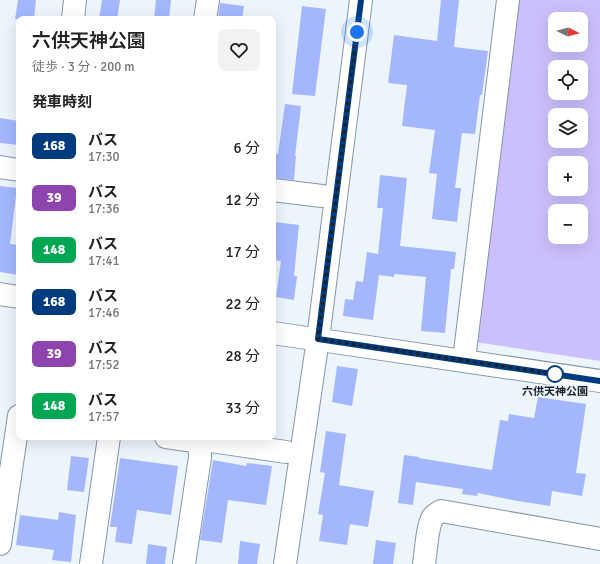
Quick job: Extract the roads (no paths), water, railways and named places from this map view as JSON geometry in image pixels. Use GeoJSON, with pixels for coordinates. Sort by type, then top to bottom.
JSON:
{"type":"FeatureCollection","features":[{"type":"Feature","properties":{"kind":"street"},"geometry":{"type":"LineString","coordinates":[[73,16],[75,0]]}},
{"type":"Feature","properties":{"kind":"street"},"geometry":{"type":"LineString","coordinates":[[205,16],[208,0]]}},
{"type":"Feature","properties":{"kind":"street"},"geometry":{"type":"LineString","coordinates":[[285,564],[318,339],[361,0]]}},
{"type":"Feature","properties":{"kind":"street"},"geometry":{"type":"LineString","coordinates":[[464,360],[508,0]]}},
{"type":"Feature","properties":{"kind":"street"},"geometry":{"type":"LineString","coordinates":[[0,167],[16,170]]}},
{"type":"Feature","properties":{"kind":"street"},"geometry":{"type":"LineString","coordinates":[[276,190],[322,196]]}},
{"type":"Feature","properties":{"kind":"street"},"geometry":{"type":"LineString","coordinates":[[0,294],[16,297]]}},
{"type":"Feature","properties":{"kind":"street"},"geometry":{"type":"LineString","coordinates":[[276,333],[600,381]]}},
{"type":"Feature","properties":{"kind":"street"},"geometry":{"type":"LineString","coordinates":[[0,414],[16,416]]}},
{"type":"Feature","properties":{"kind":"street"},"geometry":{"type":"LineString","coordinates":[[0,544],[16,436]]}},
{"type":"Feature","properties":{"kind":"street"},"geometry":{"type":"LineString","coordinates":[[91,564],[109,440]]}},
{"type":"Feature","properties":{"kind":"street"},"geometry":{"type":"LineString","coordinates":[[184,564],[200,457],[200,448],[198,445],[194,441],[187,440]]}},
{"type":"Feature","properties":{"kind":"street"},"geometry":{"type":"LineString","coordinates":[[198,445],[211,441],[286,452]]}},
{"type":"Feature","properties":{"kind":"street"},"geometry":{"type":"LineString","coordinates":[[424,564],[430,524],[435,514],[441,511],[600,539]]}},
{"type":"Feature","properties":{"kind":"place","name":"六供天神公園"},"geometry":{"type":"Point","coordinates":[555,374]}}]}
